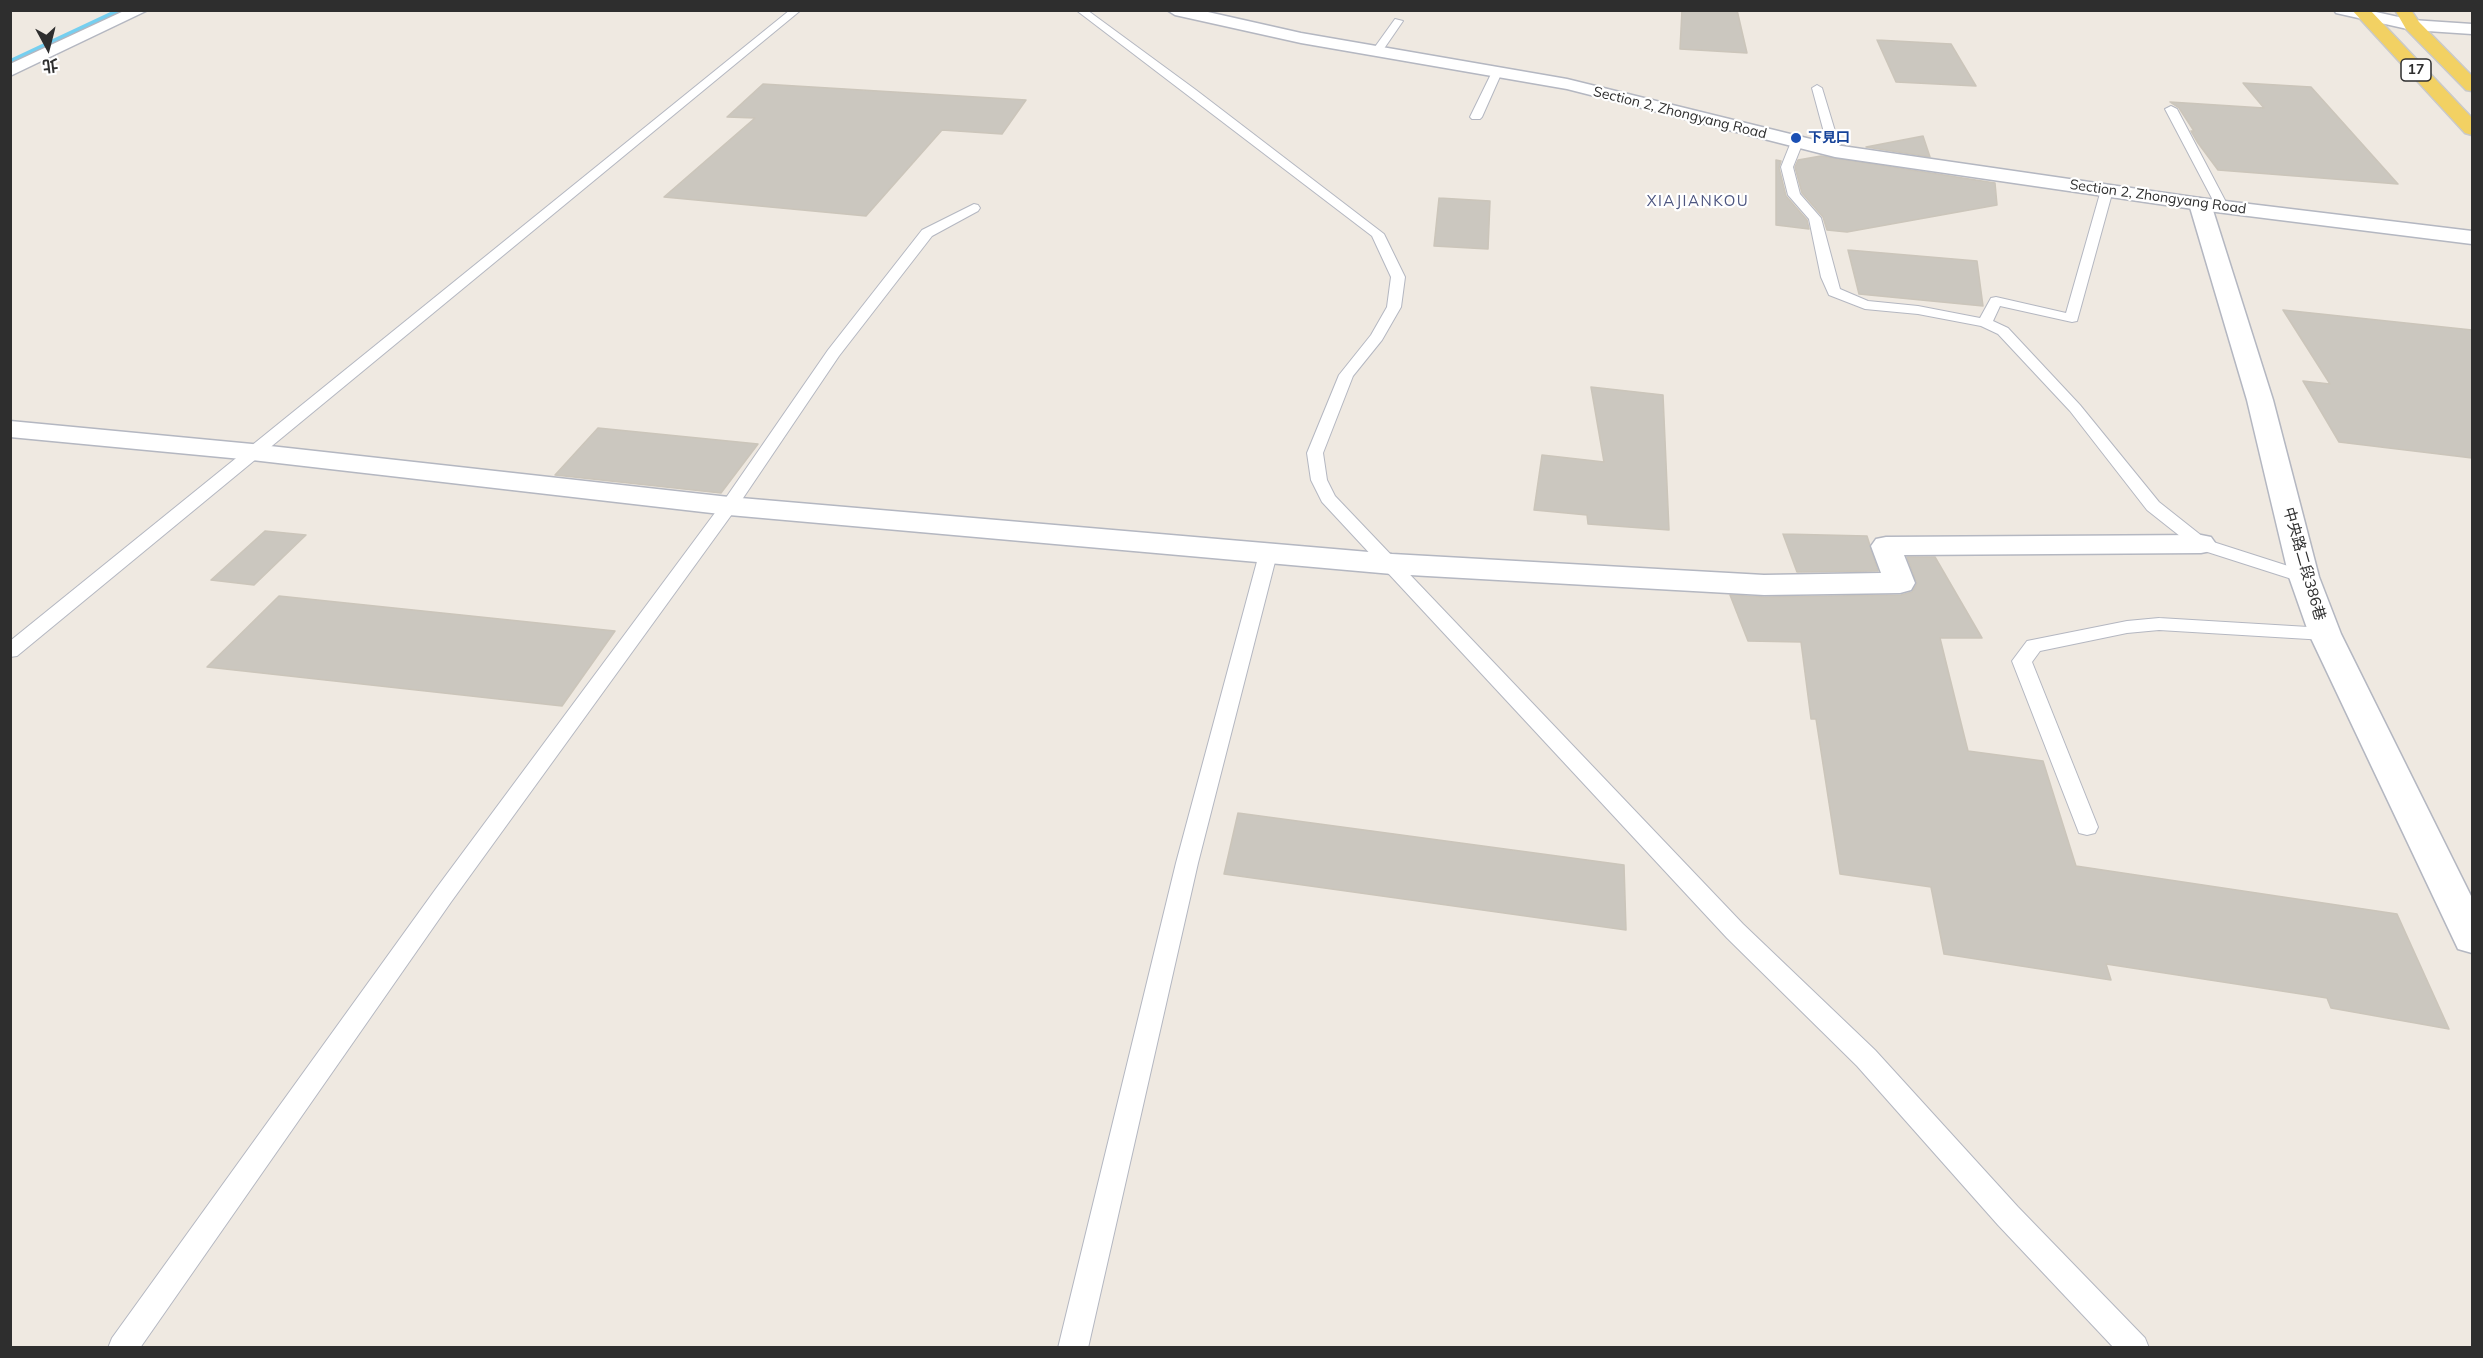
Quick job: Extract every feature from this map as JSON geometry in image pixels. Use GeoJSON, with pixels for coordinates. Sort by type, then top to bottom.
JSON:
{"type":"FeatureCollection","features":[{"type":"Feature","properties":{"kind":"main road","name":"17"},"geometry":{"type":"LineString","coordinates":[[2360,12],[2472,129]]}},
{"type":"Feature","properties":{"kind":"main road","name":"17"},"geometry":{"type":"LineString","coordinates":[[2408,17],[2472,86]]}},
{"type":"Feature","properties":{"kind":"street"},"geometry":{"type":"LineString","coordinates":[[10,70],[140,10]]}},
{"type":"Feature","properties":{"kind":"street","name":"Section 2, Zhongyang Road"},"geometry":{"type":"LineString","coordinates":[[1174,10],[1301,38],[1567,84],[1835,151],[2211,205],[2472,238]]}},
{"type":"Feature","properties":{"kind":"street"},"geometry":{"type":"LineString","coordinates":[[2342,10],[2472,21]]}},
{"type":"Feature","properties":{"kind":"street"},"geometry":{"type":"LineString","coordinates":[[2382,10],[2472,37]]}},
{"type":"Feature","properties":{"kind":"street"},"geometry":{"type":"LineString","coordinates":[[2408,17],[2450,11],[2472,14]]}},
{"type":"Feature","properties":{"kind":"street"},"geometry":{"type":"LineString","coordinates":[[2408,17],[2472,29]]}},
{"type":"Feature","properties":{"kind":"street","name":"中央路二段386巷"},"geometry":{"type":"LineString","coordinates":[[2211,205],[2304,577],[2325,634],[2472,937]]}},
{"type":"Feature","properties":{"kind":"street"},"geometry":{"type":"LineString","coordinates":[[10,429],[252,452],[729,507],[1392,564],[1764,585],[1900,583],[1886,546],[2201,544]]}},
{"type":"Feature","properties":{"kind":"lane"},"geometry":{"type":"LineString","coordinates":[[10,651],[797,10]]}},
{"type":"Feature","properties":{"kind":"lane"},"geometry":{"type":"LineString","coordinates":[[1080,10],[1378,234],[1398,277],[1394,307],[1377,337],[1346,375],[1315,453],[1319,480],[1328,498],[1735,931],[1866,1058],[2007,1216],[2135,1347]]}},
{"type":"Feature","properties":{"kind":"lane"},"geometry":{"type":"LineString","coordinates":[[1377,51],[1398,21]]}},
{"type":"Feature","properties":{"kind":"lane"},"geometry":{"type":"LineString","coordinates":[[1476,117],[1497,72]]}},
{"type":"Feature","properties":{"kind":"lane"},"geometry":{"type":"LineString","coordinates":[[1817,88],[1835,151]]}},
{"type":"Feature","properties":{"kind":"lane"},"geometry":{"type":"LineString","coordinates":[[2171,109],[2211,205]]}},
{"type":"Feature","properties":{"kind":"lane"},"geometry":{"type":"LineString","coordinates":[[1797,142],[1787,167],[1794,195],[1815,218],[1828,277],[1834,292],[1865,305],[1918,310],[1985,323],[2003,331],[2075,408],[2153,506],[2201,544],[2304,577]]}},
{"type":"Feature","properties":{"kind":"lane"},"geometry":{"type":"LineString","coordinates":[[1985,323],[1996,301],[2072,318],[2107,190]]}},
{"type":"Feature","properties":{"kind":"lane"},"geometry":{"type":"LineString","coordinates":[[122,1347],[443,896],[729,507],[833,353],[927,233],[974,208]]}},
{"type":"Feature","properties":{"kind":"lane"},"geometry":{"type":"LineString","coordinates":[[1073,1347],[1187,863],[1268,554]]}},
{"type":"Feature","properties":{"kind":"lane"},"geometry":{"type":"LineString","coordinates":[[2087,827],[2022,661],[2034,646],[2127,627],[2159,624],[2325,634]]}},
{"type":"Feature","properties":{"kind":"building"},"geometry":{"type":"Polygon","coordinates":[[[1682,10],[1737,10],[1747,53],[1680,49],[1682,10]]]}},
{"type":"Feature","properties":{"kind":"building"},"geometry":{"type":"Polygon","coordinates":[[[1877,40],[1951,44],[1976,86],[1896,82],[1877,40]]]}},
{"type":"Feature","properties":{"kind":"building"},"geometry":{"type":"Polygon","coordinates":[[[2243,83],[2311,87],[2398,184],[2218,170],[2198,143],[2191,131],[2194,131],[2179,108],[2170,102],[2264,108],[2243,83]]]}},
{"type":"Feature","properties":{"kind":"building"},"geometry":{"type":"Polygon","coordinates":[[[763,84],[1026,100],[1002,134],[942,130],[866,216],[664,197],[755,118],[727,117],[763,84]]]}},
{"type":"Feature","properties":{"kind":"building"},"geometry":{"type":"Polygon","coordinates":[[[1923,136],[1930,157],[1866,147],[1923,136]]]}},
{"type":"Feature","properties":{"kind":"building"},"geometry":{"type":"Polygon","coordinates":[[[1821,156],[1995,183],[1997,205],[1847,232],[1827,230],[1823,217],[1802,193],[1795,167],[1798,160],[1821,156]]]}},
{"type":"Feature","properties":{"kind":"building"},"geometry":{"type":"Polygon","coordinates":[[[1776,160],[1781,161],[1779,168],[1786,196],[1807,220],[1809,229],[1776,225],[1776,160]]]}},
{"type":"Feature","properties":{"kind":"building"},"geometry":{"type":"Polygon","coordinates":[[[1439,198],[1490,201],[1488,249],[1434,246],[1439,198]]]}},
{"type":"Feature","properties":{"kind":"building"},"geometry":{"type":"Polygon","coordinates":[[[1848,250],[1977,261],[1983,306],[1859,294],[1848,250]]]}},
{"type":"Feature","properties":{"kind":"building"},"geometry":{"type":"Polygon","coordinates":[[[2283,310],[2472,330],[2472,458],[2339,442],[2303,381],[2330,384],[2283,310]]]}},
{"type":"Feature","properties":{"kind":"building"},"geometry":{"type":"Polygon","coordinates":[[[1591,387],[1663,395],[1669,530],[1588,524],[1587,515],[1534,510],[1542,455],[1604,462],[1591,387]]]}},
{"type":"Feature","properties":{"kind":"building"},"geometry":{"type":"Polygon","coordinates":[[[598,428],[758,444],[721,493],[555,475],[598,428]]]}},
{"type":"Feature","properties":{"kind":"building"},"geometry":{"type":"Polygon","coordinates":[[[265,531],[306,535],[254,585],[211,580],[265,531]]]}},
{"type":"Feature","properties":{"kind":"building"},"geometry":{"type":"Polygon","coordinates":[[[1783,534],[1867,536],[1878,571],[1797,572],[1783,534]]]}},
{"type":"Feature","properties":{"kind":"building"},"geometry":{"type":"Polygon","coordinates":[[[1907,557],[1935,557],[1982,638],[1940,638],[1968,751],[2043,761],[2076,866],[2397,914],[2449,1029],[2331,1008],[2327,998],[2106,964],[2111,980],[1944,954],[1931,887],[1840,874],[1816,719],[1811,719],[1801,642],[1748,641],[1730,595],[1764,597],[1901,595],[1912,592],[1917,584],[1907,557]]]}},
{"type":"Feature","properties":{"kind":"building"},"geometry":{"type":"Polygon","coordinates":[[[279,596],[615,631],[562,706],[207,667],[279,596]]]}},
{"type":"Feature","properties":{"kind":"building"},"geometry":{"type":"Polygon","coordinates":[[[1238,813],[1624,865],[1626,930],[1224,874],[1238,813]]]}},
{"type":"Feature","properties":{"kind":"waterway"},"geometry":{"type":"LineString","coordinates":[[10,63],[123,10]]}},
{"type":"Feature","properties":{"kind":"place","name":"下見口"},"geometry":{"type":"Point","coordinates":[1796,138]}},
{"type":"Feature","properties":{"kind":"district","name":"XIAJIANKOU"},"geometry":{"type":"Point","coordinates":[1698,201]}}]}
